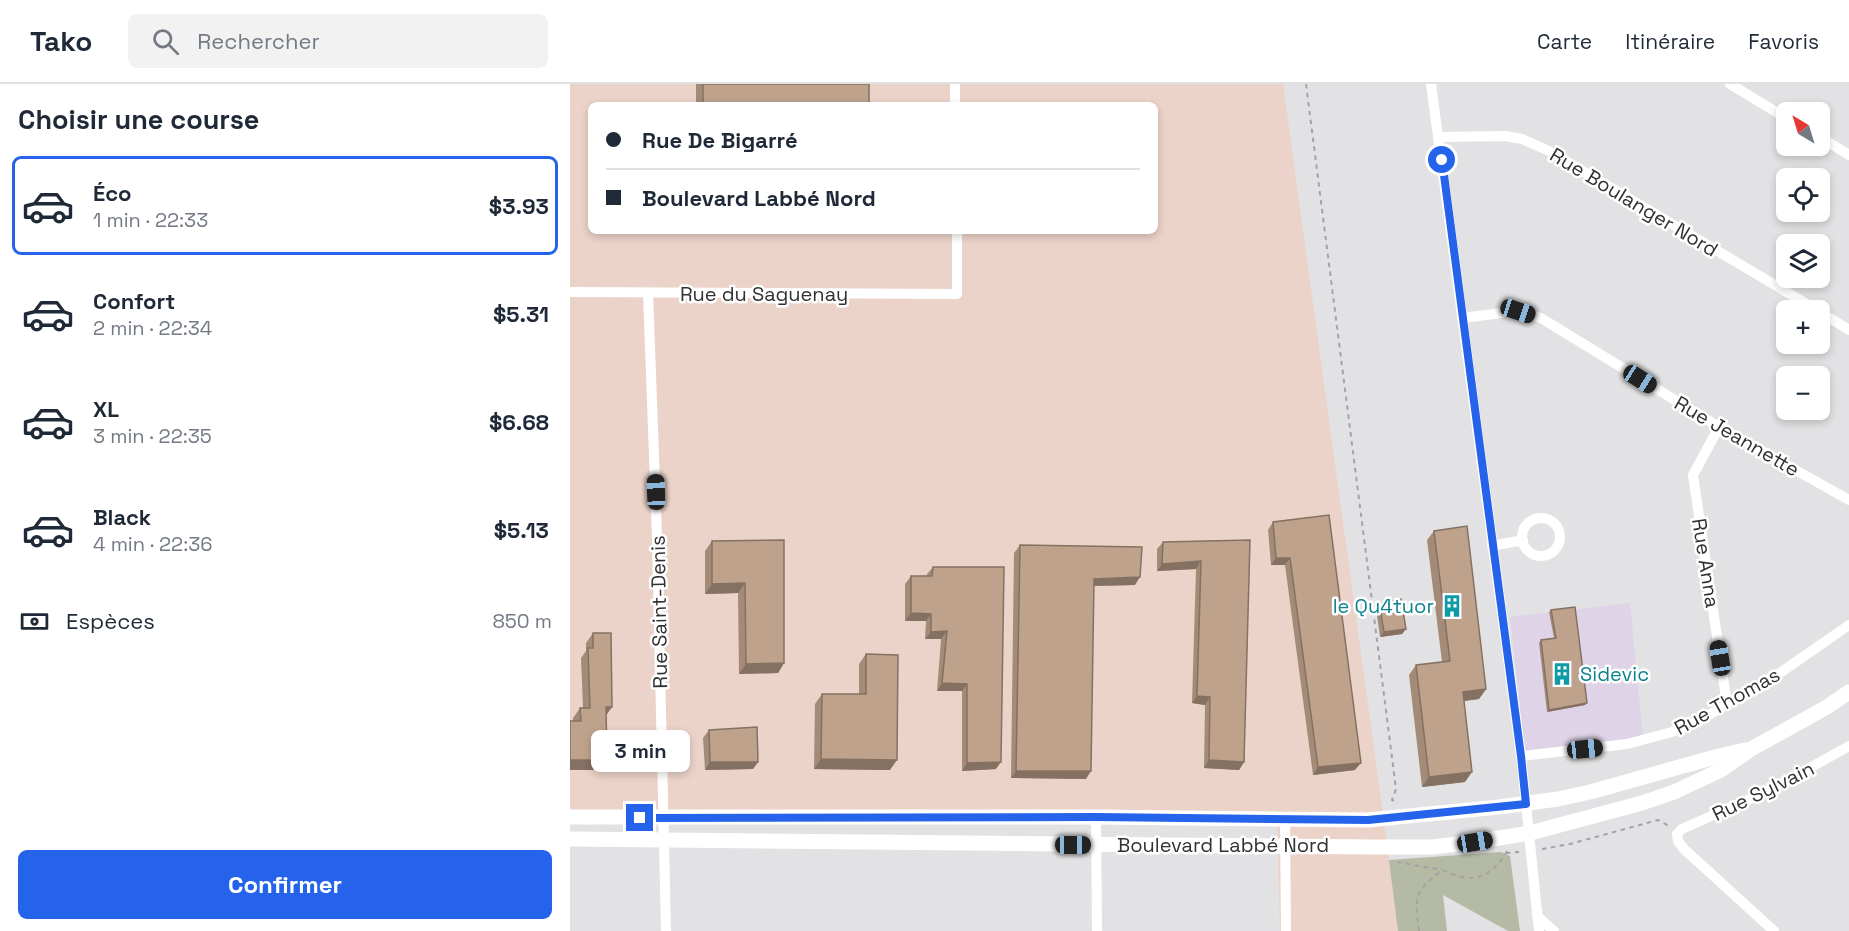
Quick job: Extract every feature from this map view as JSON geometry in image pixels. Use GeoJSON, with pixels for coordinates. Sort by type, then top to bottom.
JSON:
{"type":"FeatureCollection","features":[{"type":"Feature","properties":{"kind":"main road","name":"Boulevard Labbé Nord"},"geometry":{"type":"LineString","coordinates":[[570,839],[1432,847],[1530,833],[1642,803],[1674,792],[1721,770],[1751,749],[1827,707],[1849,692]]}},
{"type":"Feature","properties":{"kind":"main road","name":"Boulevard Labbé Nord"},"geometry":{"type":"LineString","coordinates":[[570,817],[1096,817],[1368,820],[1526,804],[1590,792],[1751,749]]}},
{"type":"Feature","properties":{"kind":"street"},"geometry":{"type":"LineString","coordinates":[[955,84],[955,102]]}},
{"type":"Feature","properties":{"kind":"street"},"geometry":{"type":"LineString","coordinates":[[1431,84],[1521,756],[1539,931]]}},
{"type":"Feature","properties":{"kind":"street"},"geometry":{"type":"LineString","coordinates":[[1730,84],[1776,112]]}},
{"type":"Feature","properties":{"kind":"street","name":"Rue Boulanger Nord"},"geometry":{"type":"LineString","coordinates":[[1438,137],[1505,136],[1522,139],[1549,151],[1800,300]]}},
{"type":"Feature","properties":{"kind":"street"},"geometry":{"type":"LineString","coordinates":[[1830,143],[1849,155]]}},
{"type":"Feature","properties":{"kind":"street","name":"Rue du Saguenay"},"geometry":{"type":"LineString","coordinates":[[570,292],[957,294],[957,234]]}},
{"type":"Feature","properties":{"kind":"street","name":"Rue Saint-Denis"},"geometry":{"type":"LineString","coordinates":[[648,293],[657,525],[666,931]]}},
{"type":"Feature","properties":{"kind":"street","name":"Rue Jeannette"},"geometry":{"type":"LineString","coordinates":[[1462,318],[1518,311],[1541,318],[1719,427],[1849,500]]}},
{"type":"Feature","properties":{"kind":"street","name":"Rue Boulanger Nord"},"geometry":{"type":"LineString","coordinates":[[1830,318],[1849,330]]}},
{"type":"Feature","properties":{"kind":"street","name":"Rue Anna"},"geometry":{"type":"LineString","coordinates":[[1719,427],[1693,475],[1727,704]]}},
{"type":"Feature","properties":{"kind":"street"},"geometry":{"type":"LineString","coordinates":[[1492,546],[1523,540]]}},
{"type":"Feature","properties":{"kind":"street","name":"Rue Thomas"},"geometry":{"type":"LineString","coordinates":[[1521,756],[1627,744],[1672,732],[1697,722],[1780,673],[1849,625]]}},
{"type":"Feature","properties":{"kind":"street","name":"Rue Sylvain"},"geometry":{"type":"LineString","coordinates":[[1677,834],[1682,829],[1772,789],[1849,746]]}},
{"type":"Feature","properties":{"kind":"street"},"geometry":{"type":"LineString","coordinates":[[1096,817],[1097,931]]}},
{"type":"Feature","properties":{"kind":"street"},"geometry":{"type":"LineString","coordinates":[[1285,818],[1286,931]]}},
{"type":"Feature","properties":{"kind":"street"},"geometry":{"type":"LineString","coordinates":[[1677,834],[1678,841],[1684,849],[1774,931]]}},
{"type":"Feature","properties":{"kind":"street"},"geometry":{"type":"LineString","coordinates":[[1537,916],[1554,931]]}},
{"type":"Feature","properties":{"kind":"path"},"geometry":{"type":"LineString","coordinates":[[1306,84],[1396,789]]}},
{"type":"Feature","properties":{"kind":"path"},"geometry":{"type":"LineString","coordinates":[[1506,853],[1570,844],[1658,820],[1677,834]]}},
{"type":"Feature","properties":{"kind":"path"},"geometry":{"type":"LineString","coordinates":[[1397,862],[1442,870]]}},
{"type":"Feature","properties":{"kind":"path"},"geometry":{"type":"LineString","coordinates":[[1416,904],[1419,931]]}},
{"type":"Feature","properties":{"kind":"shaded area"},"geometry":{"type":"Polygon","coordinates":[[[570,84],[1283,84],[1399,931],[1280,931],[1277,813],[570,810],[570,84]]]}},
{"type":"Feature","properties":{"kind":"shaded area"},"geometry":{"type":"Polygon","coordinates":[[[1630,603],[1643,737],[1525,752],[1510,617],[1630,603]]]}},
{"type":"Feature","properties":{"kind":"green space"},"geometry":{"type":"Polygon","coordinates":[[[1501,852],[1510,856],[1520,931],[1508,931],[1443,895],[1447,931],[1398,931],[1389,860],[1501,852]]]}},
{"type":"Feature","properties":{"kind":"building"},"geometry":{"type":"Polygon","coordinates":[[[703,84],[869,84],[869,102],[703,102],[703,84]]]}},
{"type":"Feature","properties":{"kind":"building"},"geometry":{"type":"Polygon","coordinates":[[[1329,515],[1361,763],[1318,767],[1290,558],[1276,558],[1273,522],[1329,515]]]}},
{"type":"Feature","properties":{"kind":"building","name":"le Qu4tuor"},"geometry":{"type":"Polygon","coordinates":[[[1467,526],[1486,689],[1463,692],[1472,772],[1429,777],[1416,665],[1450,661],[1434,531],[1467,526]]]}},
{"type":"Feature","properties":{"kind":"building"},"geometry":{"type":"Polygon","coordinates":[[[784,540],[784,663],[746,664],[745,583],[712,584],[712,541],[784,540]]]}},
{"type":"Feature","properties":{"kind":"building"},"geometry":{"type":"Polygon","coordinates":[[[1250,540],[1244,762],[1209,760],[1210,697],[1197,696],[1201,561],[1162,564],[1163,542],[1250,540]]]}},
{"type":"Feature","properties":{"kind":"building"},"geometry":{"type":"Polygon","coordinates":[[[1020,545],[1142,547],[1140,577],[1094,579],[1091,771],[1016,771],[1020,545]]]}},
{"type":"Feature","properties":{"kind":"building"},"geometry":{"type":"Polygon","coordinates":[[[933,567],[1004,567],[1001,762],[967,763],[967,684],[942,683],[947,631],[931,632],[931,614],[911,613],[911,576],[932,576],[933,567]]]}},
{"type":"Feature","properties":{"kind":"building"},"geometry":{"type":"Polygon","coordinates":[[[1401,599],[1406,629],[1384,632],[1379,603],[1401,599]]]}},
{"type":"Feature","properties":{"kind":"building","name":"Sidevic"},"geometry":{"type":"Polygon","coordinates":[[[1575,607],[1587,703],[1549,710],[1541,640],[1556,638],[1551,610],[1575,607]]]}},
{"type":"Feature","properties":{"kind":"building"},"geometry":{"type":"Polygon","coordinates":[[[593,633],[611,633],[612,707],[606,707],[607,760],[570,760],[570,721],[581,721],[580,708],[590,708],[588,648],[593,648],[593,633]]]}},
{"type":"Feature","properties":{"kind":"building"},"geometry":{"type":"Polygon","coordinates":[[[866,654],[898,655],[897,760],[821,759],[822,694],[866,694],[866,654]]]}},
{"type":"Feature","properties":{"kind":"building"},"geometry":{"type":"Polygon","coordinates":[[[757,727],[758,762],[710,762],[709,730],[757,727]]]}},
{"type":"Feature","properties":{"kind":"place","name":"le Qu4tuor"},"geometry":{"type":"Point","coordinates":[1452,606]}},
{"type":"Feature","properties":{"kind":"place","name":"Sidevic"},"geometry":{"type":"Point","coordinates":[1562,674]}},
{"type":"Feature","properties":{"kind":"route"},"geometry":{"type":"LineString","coordinates":[[640,818],[1096,817],[1368,820],[1526,804],[1442,160]]}}]}
